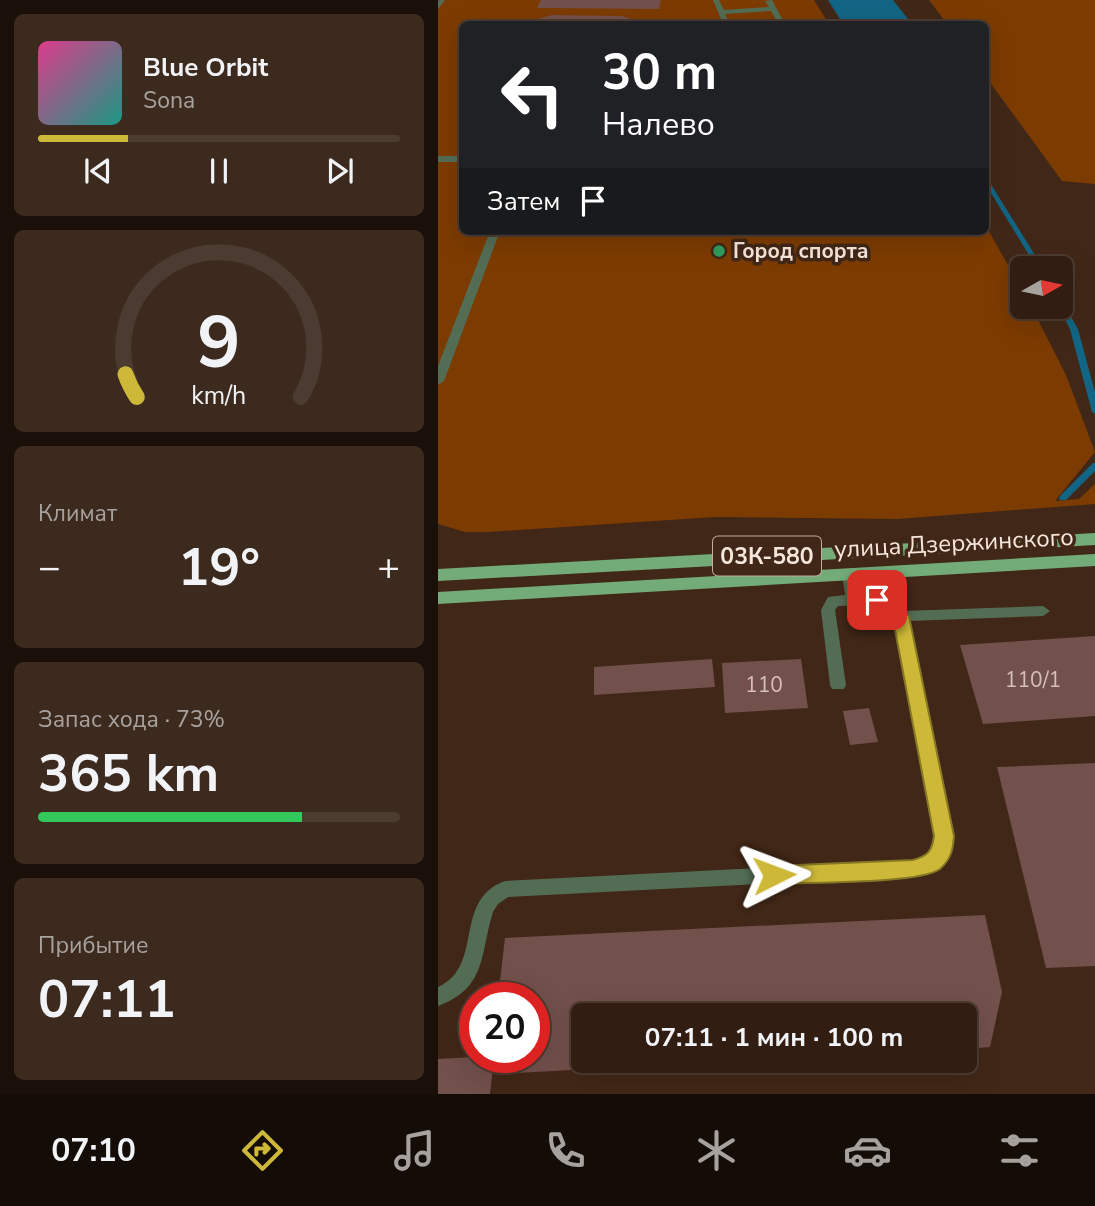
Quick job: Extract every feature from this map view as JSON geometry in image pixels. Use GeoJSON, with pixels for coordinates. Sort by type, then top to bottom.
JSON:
{"type":"FeatureCollection","features":[{"type":"Feature","properties":{"kind":"main road","name":"улица Дзержинского"},"geometry":{"type":"LineString","coordinates":[[438,575],[1095,539]]}},
{"type":"Feature","properties":{"kind":"main road","name":"улица Дзержинского"},"geometry":{"type":"LineString","coordinates":[[439,599],[1095,559]]}},
{"type":"Feature","properties":{"kind":"lane"},"geometry":{"type":"LineString","coordinates":[[438,6],[443,0]]}},
{"type":"Feature","properties":{"kind":"lane"},"geometry":{"type":"LineString","coordinates":[[716,0],[725,21]]}},
{"type":"Feature","properties":{"kind":"lane"},"geometry":{"type":"LineString","coordinates":[[769,0],[779,21]]}},
{"type":"Feature","properties":{"kind":"lane"},"geometry":{"type":"LineString","coordinates":[[721,12],[773,9]]}},
{"type":"Feature","properties":{"kind":"lane"},"geometry":{"type":"LineString","coordinates":[[438,159],[459,159]]}},
{"type":"Feature","properties":{"kind":"lane"},"geometry":{"type":"LineString","coordinates":[[438,381],[493,235]]}},
{"type":"Feature","properties":{"kind":"lane"},"geometry":{"type":"LineString","coordinates":[[849,573],[853,600]]}},
{"type":"Feature","properties":{"kind":"lane"},"geometry":{"type":"LineString","coordinates":[[838,685],[828,610],[833,601],[877,600],[901,616],[1043,611]]}},
{"type":"Feature","properties":{"kind":"lane"},"geometry":{"type":"LineString","coordinates":[[438,998],[448,995],[461,982],[473,962],[483,916],[491,898],[505,889],[913,869],[931,864],[942,853],[944,836],[901,616]]}},
{"type":"Feature","properties":{"kind":"shaded area","name":"Город спорта"},"geometry":{"type":"Polygon","coordinates":[[[438,0],[814,0],[827,21],[459,21],[459,235],[989,235],[989,231],[1010,269],[1010,319],[1038,319],[1066,375],[1095,452],[1055,501],[1079,499],[1095,484],[1095,504],[897,519],[715,517],[465,532],[438,524],[438,0]]]}},
{"type":"Feature","properties":{"kind":"shaded area"},"geometry":{"type":"Polygon","coordinates":[[[929,0],[1095,0],[1095,184],[1062,181],[989,81],[989,21],[945,21],[929,0]]]}},
{"type":"Feature","properties":{"kind":"water"},"geometry":{"type":"Polygon","coordinates":[[[828,0],[893,0],[910,21],[841,21],[828,0]]]}},
{"type":"Feature","properties":{"kind":"building"},"geometry":{"type":"Polygon","coordinates":[[[541,0],[661,0],[659,9],[537,8],[541,0]]]}},
{"type":"Feature","properties":{"kind":"building"},"geometry":{"type":"Polygon","coordinates":[[[552,15],[622,16],[636,21],[531,21],[552,15]]]}},
{"type":"Feature","properties":{"kind":"building"},"geometry":{"type":"Polygon","coordinates":[[[1096,636],[1096,716],[983,724],[960,645],[1096,636]]]}},
{"type":"Feature","properties":{"kind":"building"},"geometry":{"type":"Polygon","coordinates":[[[712,659],[715,687],[594,695],[594,667],[712,659]]]}},
{"type":"Feature","properties":{"kind":"building"},"geometry":{"type":"Polygon","coordinates":[[[801,659],[808,708],[725,713],[722,663],[801,659]]]}},
{"type":"Feature","properties":{"kind":"building"},"geometry":{"type":"Polygon","coordinates":[[[869,708],[878,742],[850,745],[843,711],[869,708]]]}},
{"type":"Feature","properties":{"kind":"building"},"geometry":{"type":"Polygon","coordinates":[[[1096,763],[1096,966],[1046,968],[997,767],[1096,763]]]}},
{"type":"Feature","properties":{"kind":"building"},"geometry":{"type":"Polygon","coordinates":[[[985,915],[1002,992],[990,1047],[977,1048],[977,1003],[571,1003],[571,1070],[550,1071],[550,982],[500,982],[505,938],[985,915]]]}},
{"type":"Feature","properties":{"kind":"building"},"geometry":{"type":"Polygon","coordinates":[[[459,1058],[459,1073],[492,1073],[490,1094],[438,1094],[438,1059],[459,1058]]]}},
{"type":"Feature","properties":{"kind":"waterway"},"geometry":{"type":"LineString","coordinates":[[989,186],[1033,256]]}},
{"type":"Feature","properties":{"kind":"waterway"},"geometry":{"type":"LineString","coordinates":[[1069,319],[1074,329],[1096,412]]}},
{"type":"Feature","properties":{"kind":"waterway"},"geometry":{"type":"LineString","coordinates":[[1063,498],[1096,465]]}},
{"type":"Feature","properties":{"kind":"place","name":"Город спорта"},"geometry":{"type":"Point","coordinates":[719,251]}},
{"type":"Feature","properties":{"kind":"route"},"geometry":{"type":"LineString","coordinates":[[774,875],[913,869],[931,864],[942,853],[944,836],[901,616],[877,600]]}}]}
